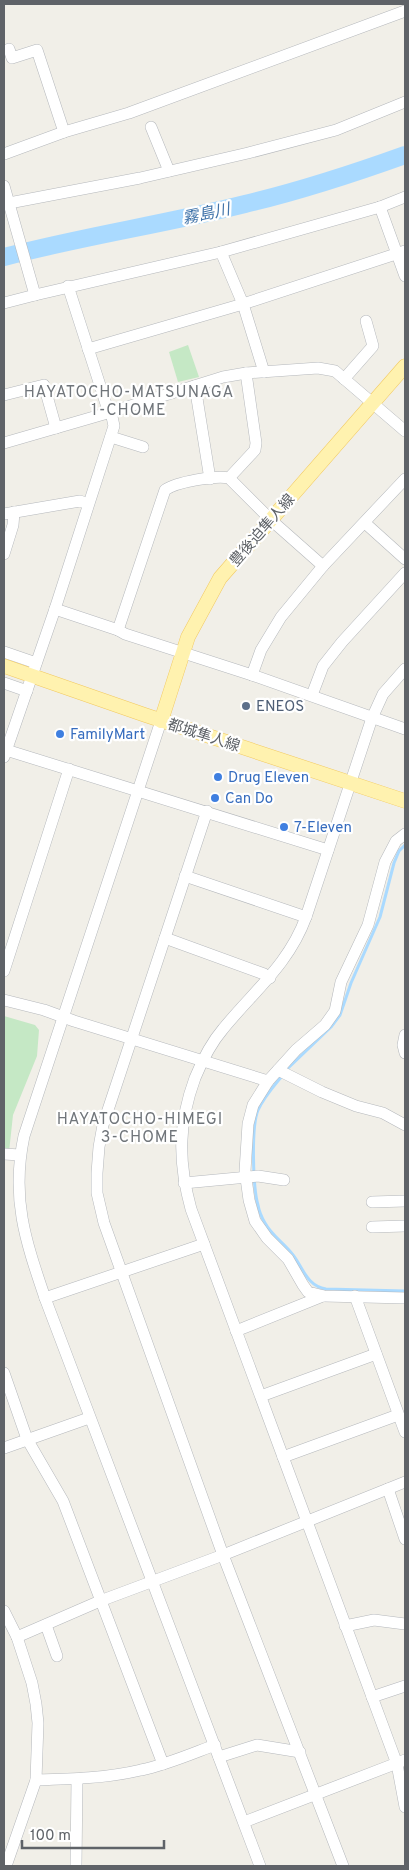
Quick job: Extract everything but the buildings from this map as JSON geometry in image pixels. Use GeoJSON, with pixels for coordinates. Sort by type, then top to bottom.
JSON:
{"type":"FeatureCollection","features":[{"type":"Feature","properties":{"kind":"main road","name":"豊後迫隼人線"},"geometry":{"type":"LineString","coordinates":[[161,721],[188,637],[220,578],[405,366]]}},
{"type":"Feature","properties":{"kind":"main road","name":"都城隼人線"},"geometry":{"type":"LineString","coordinates":[[4,666],[34,669],[161,721],[405,801]]}},
{"type":"Feature","properties":{"kind":"street"},"geometry":{"type":"LineString","coordinates":[[4,154],[64,132],[129,112],[405,12]]}},
{"type":"Feature","properties":{"kind":"street"},"geometry":{"type":"LineString","coordinates":[[9,49],[12,58],[37,50],[64,132]]}},
{"type":"Feature","properties":{"kind":"street"},"geometry":{"type":"LineString","coordinates":[[8,204],[168,172],[336,130],[405,102]]}},
{"type":"Feature","properties":{"kind":"street"},"geometry":{"type":"LineString","coordinates":[[152,127],[168,172]]}},
{"type":"Feature","properties":{"kind":"street"},"geometry":{"type":"LineString","coordinates":[[4,186],[34,292]]}},
{"type":"Feature","properties":{"kind":"street"},"geometry":{"type":"LineString","coordinates":[[4,304],[34,292],[221,252],[405,197]]}},
{"type":"Feature","properties":{"kind":"street"},"geometry":{"type":"LineString","coordinates":[[380,206],[402,252],[405,276]]}},
{"type":"Feature","properties":{"kind":"street"},"geometry":{"type":"LineString","coordinates":[[221,252],[243,304],[264,372]]}},
{"type":"Feature","properties":{"kind":"street"},"geometry":{"type":"LineString","coordinates":[[88,349],[243,304],[402,252]]}},
{"type":"Feature","properties":{"kind":"street"},"geometry":{"type":"LineString","coordinates":[[68,286],[107,407],[111,412],[114,426],[55,609],[5,754],[69,769],[137,789],[328,850]]}},
{"type":"Feature","properties":{"kind":"street"},"geometry":{"type":"LineString","coordinates":[[344,379],[373,346],[366,321]]}},
{"type":"Feature","properties":{"kind":"street"},"geometry":{"type":"LineString","coordinates":[[4,443],[223,377],[246,373],[318,368],[335,371],[405,431]]}},
{"type":"Feature","properties":{"kind":"street"},"geometry":{"type":"LineString","coordinates":[[118,630],[165,490],[170,486],[210,479],[230,478],[255,450],[256,443],[246,373]]}},
{"type":"Feature","properties":{"kind":"street"},"geometry":{"type":"LineString","coordinates":[[4,394],[44,385],[56,428]]}},
{"type":"Feature","properties":{"kind":"street"},"geometry":{"type":"LineString","coordinates":[[195,386],[210,479]]}},
{"type":"Feature","properties":{"kind":"street"},"geometry":{"type":"LineString","coordinates":[[111,437],[143,446]]}},
{"type":"Feature","properties":{"kind":"street"},"geometry":{"type":"LineString","coordinates":[[230,478],[270,520],[323,566]]}},
{"type":"Feature","properties":{"kind":"street"},"geometry":{"type":"LineString","coordinates":[[252,675],[261,650],[281,617],[323,566],[405,479]]}},
{"type":"Feature","properties":{"kind":"street"},"geometry":{"type":"LineString","coordinates":[[4,554],[13,525],[9,513],[80,501],[88,504]]}},
{"type":"Feature","properties":{"kind":"street"},"geometry":{"type":"LineString","coordinates":[[365,522],[405,559]]}},
{"type":"Feature","properties":{"kind":"street"},"geometry":{"type":"LineString","coordinates":[[312,695],[323,666],[342,642],[405,573]]}},
{"type":"Feature","properties":{"kind":"street"},"geometry":{"type":"LineString","coordinates":[[55,609],[118,630],[124,634],[312,695],[405,729]]}},
{"type":"Feature","properties":{"kind":"street"},"geometry":{"type":"LineString","coordinates":[[4,652],[34,669]]}},
{"type":"Feature","properties":{"kind":"street"},"geometry":{"type":"LineString","coordinates":[[405,669],[383,694],[372,718],[306,917],[294,945],[270,978],[221,1030],[202,1062],[189,1096],[182,1132],[181,1156],[184,1183],[204,1244],[372,1697],[401,1762],[405,1807]]}},
{"type":"Feature","properties":{"kind":"street"},"geometry":{"type":"LineString","coordinates":[[4,683],[27,690]]}},
{"type":"Feature","properties":{"kind":"street"},"geometry":{"type":"LineString","coordinates":[[161,721],[24,1136],[20,1155],[18,1196],[21,1219],[45,1298],[89,1418],[220,1756],[260,1866]]}},
{"type":"Feature","properties":{"kind":"street"},"geometry":{"type":"LineString","coordinates":[[4,971],[69,769]]}},
{"type":"Feature","properties":{"kind":"street"},"geometry":{"type":"LineString","coordinates":[[207,811],[103,1126],[97,1173],[98,1192],[104,1223],[120,1271],[223,1555],[343,1866]]}},
{"type":"Feature","properties":{"kind":"street"},"geometry":{"type":"LineString","coordinates":[[405,834],[396,841],[388,856],[368,925],[341,982],[335,1011],[325,1025],[296,1050],[282,1072],[268,1081],[250,1112],[247,1136],[252,1214],[259,1228],[288,1259],[305,1289],[312,1294],[324,1296],[405,1298]]}},
{"type":"Feature","properties":{"kind":"street"},"geometry":{"type":"LineString","coordinates":[[185,876],[306,917]]}},
{"type":"Feature","properties":{"kind":"street"},"geometry":{"type":"LineString","coordinates":[[165,938],[264,974],[270,978]]}},
{"type":"Feature","properties":{"kind":"street"},"geometry":{"type":"LineString","coordinates":[[4,1000],[44,1010],[202,1062],[268,1081]]}},
{"type":"Feature","properties":{"kind":"street"},"geometry":{"type":"LineString","coordinates":[[405,1035],[403,1045],[405,1053]]}},
{"type":"Feature","properties":{"kind":"street"},"geometry":{"type":"LineString","coordinates":[[282,1072],[322,1092],[356,1106],[383,1113],[405,1125]]}},
{"type":"Feature","properties":{"kind":"street"},"geometry":{"type":"LineString","coordinates":[[4,1154],[20,1155]]}},
{"type":"Feature","properties":{"kind":"street"},"geometry":{"type":"LineString","coordinates":[[184,1183],[251,1176],[284,1180]]}},
{"type":"Feature","properties":{"kind":"street"},"geometry":{"type":"LineString","coordinates":[[372,1202],[405,1201]]}},
{"type":"Feature","properties":{"kind":"street"},"geometry":{"type":"LineString","coordinates":[[372,1227],[405,1226]]}},
{"type":"Feature","properties":{"kind":"street"},"geometry":{"type":"LineString","coordinates":[[45,1298],[204,1244]]}},
{"type":"Feature","properties":{"kind":"street"},"geometry":{"type":"LineString","coordinates":[[236,1331],[324,1296]]}},
{"type":"Feature","properties":{"kind":"street"},"geometry":{"type":"LineString","coordinates":[[355,1296],[405,1432]]}},
{"type":"Feature","properties":{"kind":"street"},"geometry":{"type":"LineString","coordinates":[[261,1396],[376,1354]]}},
{"type":"Feature","properties":{"kind":"street"},"geometry":{"type":"LineString","coordinates":[[4,1375],[27,1439],[63,1502],[164,1764]]}},
{"type":"Feature","properties":{"kind":"street"},"geometry":{"type":"LineString","coordinates":[[283,1457],[398,1415]]}},
{"type":"Feature","properties":{"kind":"street"},"geometry":{"type":"LineString","coordinates":[[4,1448],[89,1418]]}},
{"type":"Feature","properties":{"kind":"street"},"geometry":{"type":"LineString","coordinates":[[17,1637],[100,1602],[405,1482]]}},
{"type":"Feature","properties":{"kind":"street"},"geometry":{"type":"LineString","coordinates":[[388,1489],[405,1539]]}},
{"type":"Feature","properties":{"kind":"street"},"geometry":{"type":"LineString","coordinates":[[4,1611],[17,1637],[32,1683],[38,1723],[36,1780],[24,1819],[6,1866]]}},
{"type":"Feature","properties":{"kind":"street"},"geometry":{"type":"LineString","coordinates":[[345,1626],[374,1620],[405,1624]]}},
{"type":"Feature","properties":{"kind":"street"},"geometry":{"type":"LineString","coordinates":[[46,1625],[56,1656]]}},
{"type":"Feature","properties":{"kind":"street"},"geometry":{"type":"LineString","coordinates":[[372,1697],[405,1686]]}},
{"type":"Feature","properties":{"kind":"street"},"geometry":{"type":"LineString","coordinates":[[36,1780],[77,1779],[140,1771],[215,1745]]}},
{"type":"Feature","properties":{"kind":"street"},"geometry":{"type":"LineString","coordinates":[[220,1756],[257,1745],[300,1752]]}},
{"type":"Feature","properties":{"kind":"street"},"geometry":{"type":"LineString","coordinates":[[244,1822],[401,1762]]}},
{"type":"Feature","properties":{"kind":"street"},"geometry":{"type":"LineString","coordinates":[[76,1866],[77,1779]]}},
{"type":"Feature","properties":{"kind":"green space"},"geometry":{"type":"Polygon","coordinates":[[[188,345],[199,377],[178,382],[169,352],[188,345]]]}},
{"type":"Feature","properties":{"kind":"green space"},"geometry":{"type":"Polygon","coordinates":[[[4,1016],[35,1025],[39,1030],[37,1056],[13,1115],[9,1152],[4,1152],[4,1016]]]}},
{"type":"Feature","properties":{"kind":"waterway","name":"霧島川"},"geometry":{"type":"LineString","coordinates":[[4,257],[265,199],[326,182],[405,155]]}},
{"type":"Feature","properties":{"kind":"waterway"},"geometry":{"type":"LineString","coordinates":[[285,1071],[331,1027],[340,1015],[351,983],[380,917],[394,863],[399,851],[405,845]]}},
{"type":"Feature","properties":{"kind":"waterway"},"geometry":{"type":"LineString","coordinates":[[282,1076],[260,1105],[254,1130],[256,1197],[265,1223],[293,1255],[306,1276],[320,1287],[326,1289],[405,1291]]}},
{"type":"Feature","properties":{"kind":"place","name":"ENEOS"},"geometry":{"type":"Point","coordinates":[246,706]}},
{"type":"Feature","properties":{"kind":"place","name":"FamilyMart"},"geometry":{"type":"Point","coordinates":[60,734]}},
{"type":"Feature","properties":{"kind":"place","name":"Drug Eleven"},"geometry":{"type":"Point","coordinates":[218,777]}},
{"type":"Feature","properties":{"kind":"place","name":"Can Do"},"geometry":{"type":"Point","coordinates":[215,798]}},
{"type":"Feature","properties":{"kind":"place","name":"7-Eleven"},"geometry":{"type":"Point","coordinates":[284,827]}},
{"type":"Feature","properties":{"kind":"district","name":"HAYATOCHO-MATSUNAGA 1-CHOME"},"geometry":{"type":"Point","coordinates":[129,400]}},
{"type":"Feature","properties":{"kind":"district","name":"HAYATOCHO-HIMEGI 3-CHOME"},"geometry":{"type":"Point","coordinates":[140,1127]}}]}
